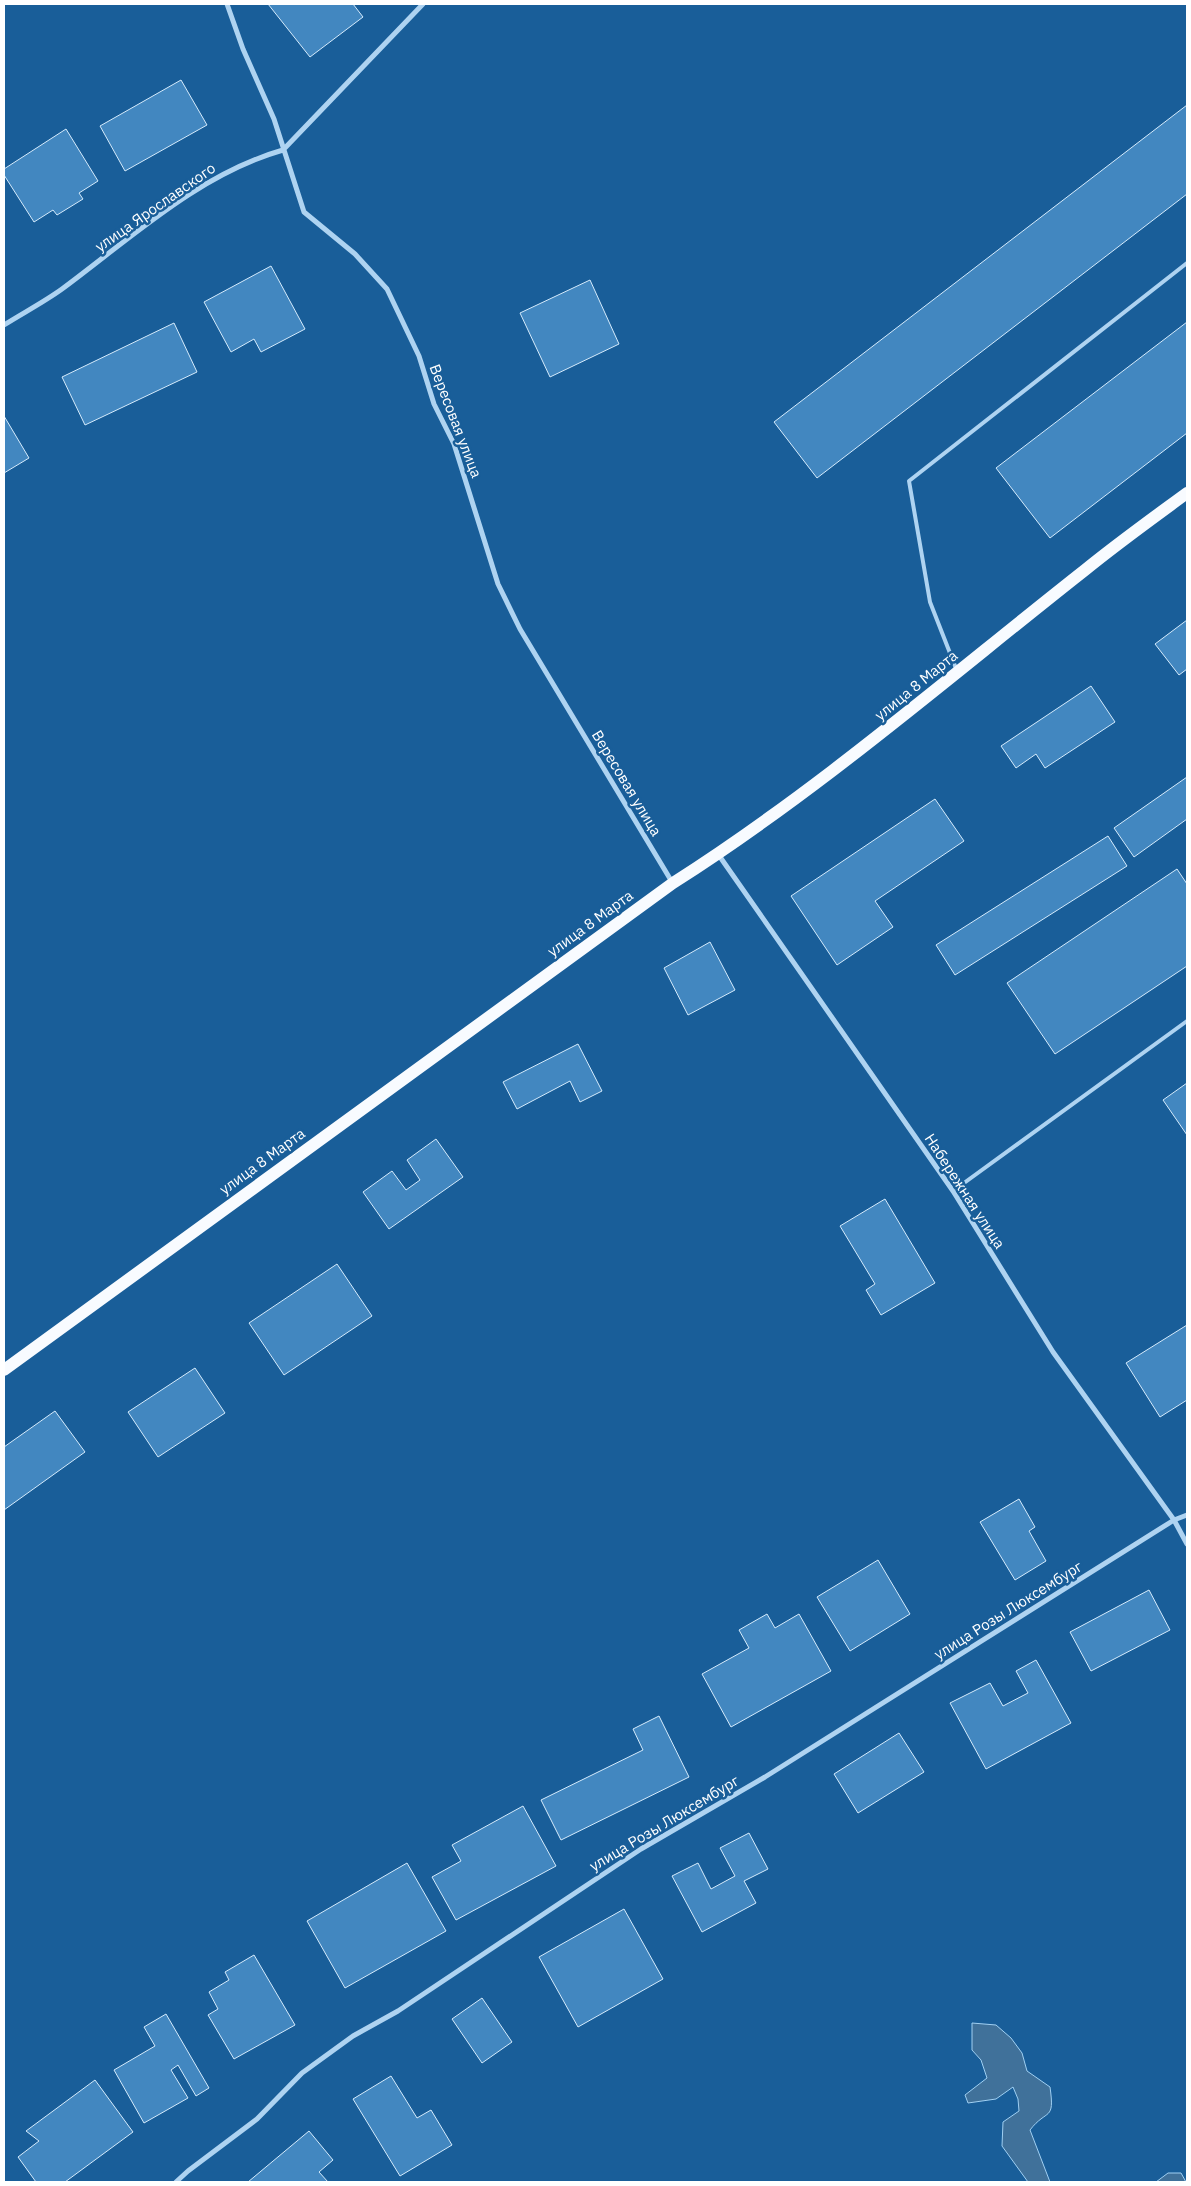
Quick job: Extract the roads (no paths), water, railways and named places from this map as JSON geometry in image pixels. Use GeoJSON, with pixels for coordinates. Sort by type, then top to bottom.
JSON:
{"type":"FeatureCollection","features":[{"type":"Feature","properties":{"kind":"main road","name":"улица 8 Марта"},"geometry":{"type":"LineString","coordinates":[[4,1370],[673,883],[718,854],[864,747],[1086,569],[1187,492]]}},
{"type":"Feature","properties":{"kind":"street","name":"Вересовая улица"},"geometry":{"type":"LineString","coordinates":[[227,4],[243,49],[271,111],[304,212],[355,254],[387,289],[419,356],[434,404],[454,444],[498,584],[520,629],[673,883]]}},
{"type":"Feature","properties":{"kind":"street"},"geometry":{"type":"LineString","coordinates":[[283,150],[423,4]]}},
{"type":"Feature","properties":{"kind":"street","name":"улица Ярославского"},"geometry":{"type":"LineString","coordinates":[[4,325],[59,291],[217,176],[258,157],[283,150]]}},
{"type":"Feature","properties":{"kind":"street","name":"Набережная улица"},"geometry":{"type":"LineString","coordinates":[[718,854],[953,1191],[1053,1352],[1174,1520],[1187,1544]]}},
{"type":"Feature","properties":{"kind":"street","name":"улица Розы Люксембург"},"geometry":{"type":"LineString","coordinates":[[176,2182],[257,2118],[302,2073],[354,2036],[412,2001],[641,1849],[765,1777],[1174,1520],[1187,1515]]}},
{"type":"Feature","properties":{"kind":"lane"},"geometry":{"type":"LineString","coordinates":[[958,673],[930,602],[909,481],[1187,262]]}},
{"type":"Feature","properties":{"kind":"lane"},"geometry":{"type":"LineString","coordinates":[[953,1191],[1187,1022]]}},
{"type":"Feature","properties":{"kind":"water"},"geometry":{"type":"Polygon","coordinates":[[[972,2023],[996,2025],[1011,2038],[1022,2053],[1027,2071],[1050,2087],[1050,2110],[1030,2130],[1050,2182],[1028,2182],[1002,2146],[1003,2122],[1019,2111],[1018,2099],[1013,2087],[996,2099],[968,2103],[965,2095],[987,2078],[981,2060],[972,2050],[972,2023]]]}},
{"type":"Feature","properties":{"kind":"water"},"geometry":{"type":"Polygon","coordinates":[[[1168,2173],[1181,2173],[1186,2182],[1156,2182],[1168,2173]]]}}]}
